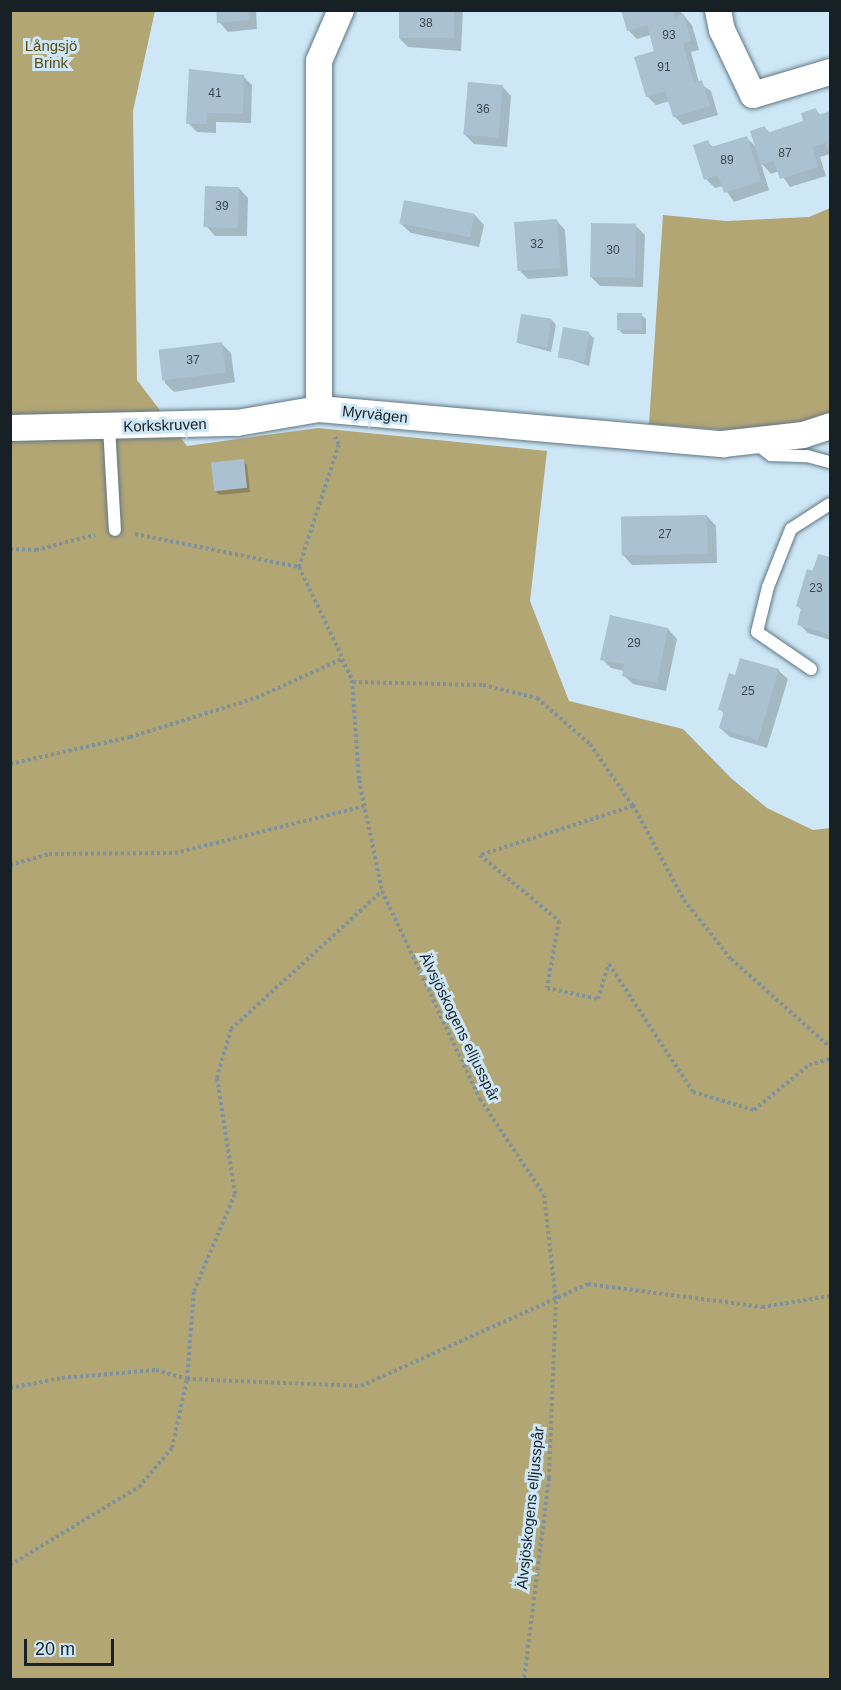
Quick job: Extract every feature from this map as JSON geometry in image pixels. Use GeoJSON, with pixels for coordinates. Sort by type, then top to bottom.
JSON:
{"type":"FeatureCollection","features":[{"type":"Feature","properties":{"kind":"street"},"geometry":{"type":"LineString","coordinates":[[319,409],[320,61],[341,10]]}},
{"type":"Feature","properties":{"kind":"street"},"geometry":{"type":"LineString","coordinates":[[718,10],[722,30],[753,95],[831,72]]}},
{"type":"Feature","properties":{"kind":"street","name":"Korkskruven"},"geometry":{"type":"LineString","coordinates":[[10,428],[237,423],[319,409]]}},
{"type":"Feature","properties":{"kind":"street","name":"Myrvägen"},"geometry":{"type":"LineString","coordinates":[[319,409],[723,444],[804,435],[831,426]]}},
{"type":"Feature","properties":{"kind":"lane"},"geometry":{"type":"LineString","coordinates":[[109,427],[115,530]]}},
{"type":"Feature","properties":{"kind":"lane"},"geometry":{"type":"LineString","coordinates":[[754,442],[771,455],[807,456],[831,462]]}},
{"type":"Feature","properties":{"kind":"lane"},"geometry":{"type":"LineString","coordinates":[[811,669],[757,632],[768,587],[791,529],[831,504]]}},
{"type":"Feature","properties":{"kind":"path"},"geometry":{"type":"LineString","coordinates":[[319,409],[339,444],[299,567],[353,682],[483,684],[537,698],[590,744],[633,806],[684,900],[731,959],[831,1047]]}},
{"type":"Feature","properties":{"kind":"path"},"geometry":{"type":"LineString","coordinates":[[10,549],[36,550],[115,530],[299,567]]}},
{"type":"Feature","properties":{"kind":"path"},"geometry":{"type":"LineString","coordinates":[[10,764],[130,737],[222,709],[342,659]]}},
{"type":"Feature","properties":{"kind":"path","name":"Älvsjöskogens elljusspår"},"geometry":{"type":"LineString","coordinates":[[353,682],[359,780],[382,891],[480,1099],[544,1195],[556,1301],[549,1478],[524,1680]]}},
{"type":"Feature","properties":{"kind":"path"},"geometry":{"type":"LineString","coordinates":[[10,865],[49,854],[175,853],[366,806]]}},
{"type":"Feature","properties":{"kind":"path"},"geometry":{"type":"LineString","coordinates":[[633,806],[480,855],[559,921],[547,988],[598,999],[609,964],[693,1092],[754,1110],[809,1065],[831,1059]]}},
{"type":"Feature","properties":{"kind":"path"},"geometry":{"type":"LineString","coordinates":[[10,1564],[139,1487],[172,1448],[187,1379],[194,1291],[235,1194],[217,1078],[231,1029],[382,891]]}},
{"type":"Feature","properties":{"kind":"path"},"geometry":{"type":"LineString","coordinates":[[10,1388],[62,1378],[156,1370],[187,1379],[361,1386],[556,1301],[588,1284],[762,1307],[831,1296]]}},
{"type":"Feature","properties":{"kind":"green space","name":"Långsjö Brink"},"geometry":{"type":"Polygon","coordinates":[[[11,11],[155,11],[133,111],[137,380],[187,446],[318,428],[547,451],[530,601],[569,701],[683,729],[731,778],[767,808],[813,830],[830,828],[830,1679],[11,1680],[11,11]]]}},
{"type":"Feature","properties":{"kind":"green space"},"geometry":{"type":"Polygon","coordinates":[[[830,208],[830,413],[799,423],[723,430],[649,424],[663,215],[726,221],[809,217],[830,208]]]}},
{"type":"Feature","properties":{"kind":"building"},"geometry":{"type":"Polygon","coordinates":[[[216,10],[248,10],[249,20],[217,23],[216,10]]]}},
{"type":"Feature","properties":{"kind":"building"},"geometry":{"type":"Polygon","coordinates":[[[399,10],[454,10],[454,38],[399,38],[399,10]]]}},
{"type":"Feature","properties":{"kind":"building"},"geometry":{"type":"Polygon","coordinates":[[[621,10],[673,10],[675,17],[684,14],[691,41],[683,43],[694,83],[702,80],[710,106],[673,117],[665,91],[646,97],[634,57],[654,51],[647,25],[627,31],[621,10]]]}},
{"type":"Feature","properties":{"kind":"building"},"geometry":{"type":"Polygon","coordinates":[[[189,69],[244,75],[243,114],[207,113],[207,124],[186,124],[189,69]]]}},
{"type":"Feature","properties":{"kind":"building"},"geometry":{"type":"Polygon","coordinates":[[[468,82],[503,85],[498,138],[463,135],[468,82]]]}},
{"type":"Feature","properties":{"kind":"building"},"geometry":{"type":"Polygon","coordinates":[[[816,108],[818,115],[830,111],[830,157],[826,143],[812,147],[818,167],[780,179],[774,161],[761,165],[750,131],[765,126],[767,133],[803,121],[801,113],[816,108]]]}},
{"type":"Feature","properties":{"kind":"building"},"geometry":{"type":"Polygon","coordinates":[[[747,136],[761,181],[724,193],[718,175],[704,180],[693,145],[708,140],[711,147],[747,136]]]}},
{"type":"Feature","properties":{"kind":"building"},"geometry":{"type":"Polygon","coordinates":[[[205,186],[239,187],[238,228],[204,227],[205,186]]]}},
{"type":"Feature","properties":{"kind":"building"},"geometry":{"type":"Polygon","coordinates":[[[404,200],[475,214],[470,237],[399,224],[404,200]]]}},
{"type":"Feature","properties":{"kind":"building"},"geometry":{"type":"Polygon","coordinates":[[[557,219],[560,268],[518,271],[514,222],[557,219]]]}},
{"type":"Feature","properties":{"kind":"building"},"geometry":{"type":"Polygon","coordinates":[[[591,223],[636,224],[635,278],[590,277],[591,223]]]}},
{"type":"Feature","properties":{"kind":"building"},"geometry":{"type":"Polygon","coordinates":[[[617,313],[642,313],[642,330],[617,330],[617,313]]]}},
{"type":"Feature","properties":{"kind":"building"},"geometry":{"type":"Polygon","coordinates":[[[521,314],[552,319],[547,347],[516,343],[521,314]]]}},
{"type":"Feature","properties":{"kind":"building"},"geometry":{"type":"Polygon","coordinates":[[[563,327],[590,332],[584,362],[558,358],[563,327]]]}},
{"type":"Feature","properties":{"kind":"building"},"geometry":{"type":"Polygon","coordinates":[[[222,342],[226,373],[162,381],[158,350],[222,342]]]}},
{"type":"Feature","properties":{"kind":"building"},"geometry":{"type":"Polygon","coordinates":[[[244,459],[247,488],[214,491],[211,462],[244,459]]]}},
{"type":"Feature","properties":{"kind":"building"},"geometry":{"type":"Polygon","coordinates":[[[707,515],[708,554],[622,555],[621,517],[707,515]]]}},
{"type":"Feature","properties":{"kind":"building"},"geometry":{"type":"Polygon","coordinates":[[[818,554],[830,557],[830,635],[797,625],[801,608],[796,606],[807,569],[813,571],[818,554]]]}},
{"type":"Feature","properties":{"kind":"building"},"geometry":{"type":"Polygon","coordinates":[[[610,615],[668,628],[657,683],[622,676],[624,664],[600,660],[610,615]]]}},
{"type":"Feature","properties":{"kind":"building"},"geometry":{"type":"Polygon","coordinates":[[[740,658],[779,669],[758,740],[719,728],[724,711],[718,710],[729,673],[735,675],[740,658]]]}}]}
